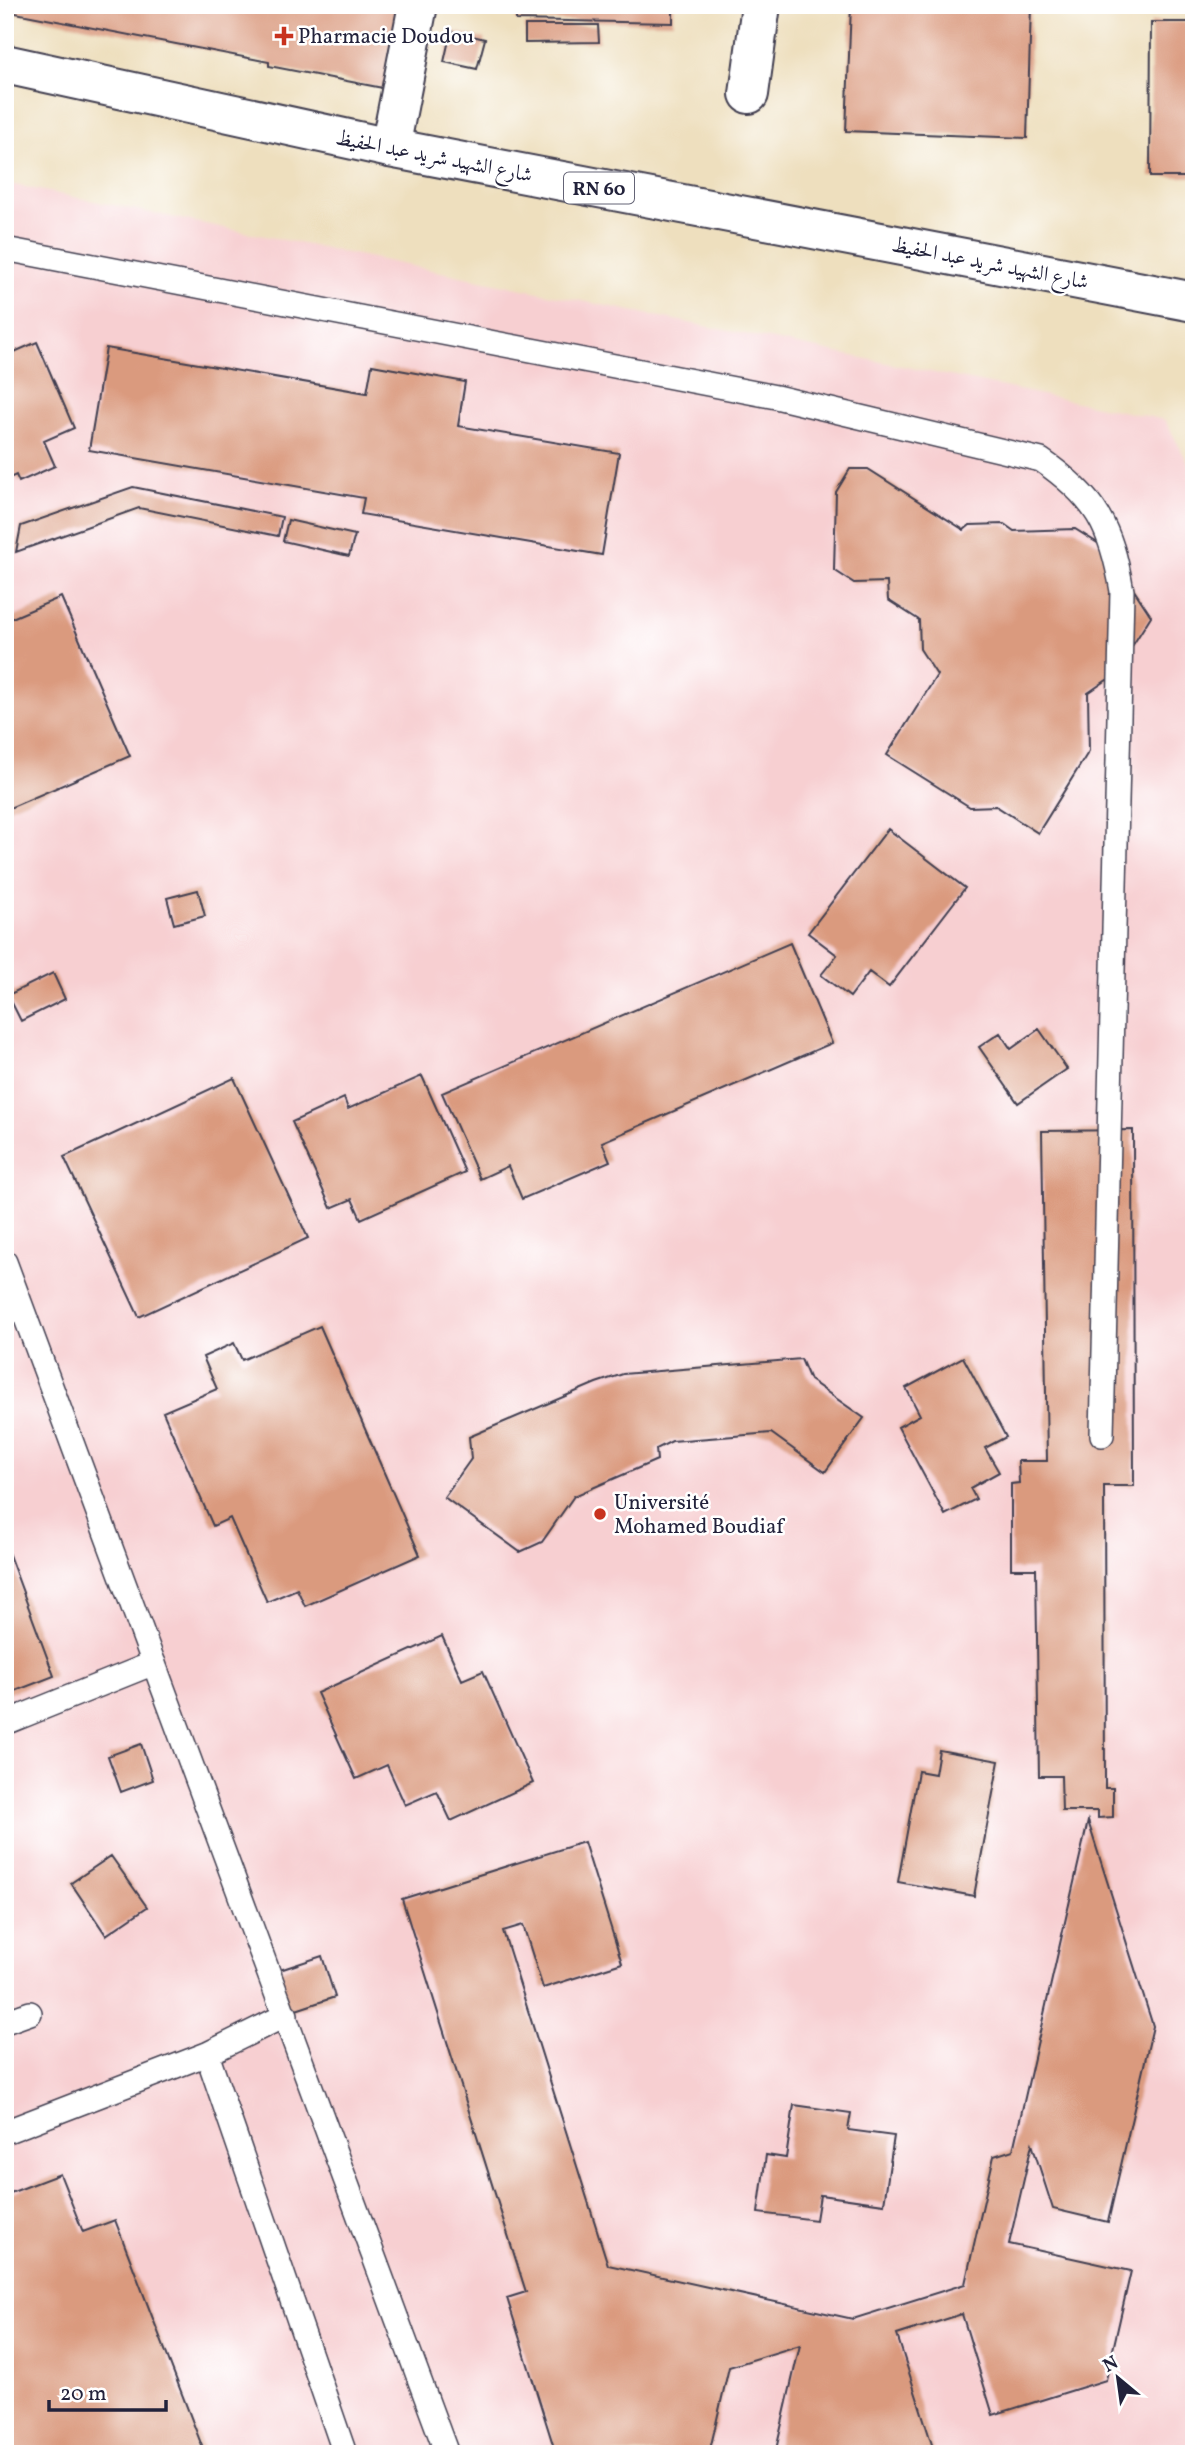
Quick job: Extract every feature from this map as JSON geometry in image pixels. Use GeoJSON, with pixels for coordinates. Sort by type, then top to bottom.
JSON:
{"type":"FeatureCollection","features":[{"type":"Feature","properties":{"kind":"main road"},"geometry":{"type":"LineString","coordinates":[[390,148],[418,5]]}},
{"type":"Feature","properties":{"kind":"main road"},"geometry":{"type":"LineString","coordinates":[[749,94],[761,5]]}},
{"type":"Feature","properties":{"kind":"main road","name":"شارع الشهيد شريد عبد الحفيظ"},"geometry":{"type":"LineString","coordinates":[[5,64],[390,148],[1194,302]]}},
{"type":"Feature","properties":{"kind":"lane"},"geometry":{"type":"LineString","coordinates":[[5,249],[776,397],[1041,460],[1074,483],[1100,517],[1110,539],[1122,591],[1102,1435]]}},
{"type":"Feature","properties":{"kind":"lane"},"geometry":{"type":"LineString","coordinates":[[5,1262],[447,2454]]}},
{"type":"Feature","properties":{"kind":"lane"},"geometry":{"type":"LineString","coordinates":[[5,1723],[154,1663]]}},
{"type":"Feature","properties":{"kind":"lane"},"geometry":{"type":"LineString","coordinates":[[5,2022],[30,2013]]}},
{"type":"Feature","properties":{"kind":"lane"},"geometry":{"type":"LineString","coordinates":[[5,2132],[207,2054],[286,2015]]}},
{"type":"Feature","properties":{"kind":"lane"},"geometry":{"type":"LineString","coordinates":[[207,2054],[345,2454]]}},
{"type":"Feature","properties":{"kind":"shaded area","name":"Université Mohamed Boudiaf"},"geometry":{"type":"Polygon","coordinates":[[[5,183],[1165,420],[1190,466],[1194,573],[1194,2454],[5,2454],[5,183]]]}},
{"type":"Feature","properties":{"kind":"building","name":"Pharmacie Doudou"},"geometry":{"type":"Polygon","coordinates":[[[5,5],[437,5],[419,95],[269,66],[269,62],[5,11],[5,5]]]}},
{"type":"Feature","properties":{"kind":"building"},"geometry":{"type":"Polygon","coordinates":[[[516,5],[673,5],[673,23],[516,20],[516,5]]]}},
{"type":"Feature","properties":{"kind":"building"},"geometry":{"type":"Polygon","coordinates":[[[851,5],[1031,5],[1027,138],[846,131],[851,5]]]}},
{"type":"Feature","properties":{"kind":"building"},"geometry":{"type":"Polygon","coordinates":[[[1151,22],[1194,22],[1194,177],[1150,177],[1151,22]]]}},
{"type":"Feature","properties":{"kind":"building"},"geometry":{"type":"Polygon","coordinates":[[[525,25],[598,25],[599,42],[525,43],[525,25]]]}},
{"type":"Feature","properties":{"kind":"building"},"geometry":{"type":"Polygon","coordinates":[[[451,31],[485,39],[477,69],[444,62],[451,31]]]}},
{"type":"Feature","properties":{"kind":"building"},"geometry":{"type":"Polygon","coordinates":[[[37,342],[74,428],[44,441],[55,466],[19,482],[16,475],[5,480],[5,356],[37,342]]]}},
{"type":"Feature","properties":{"kind":"building"},"geometry":{"type":"Polygon","coordinates":[[[106,348],[367,393],[372,365],[465,382],[458,426],[619,453],[602,555],[361,514],[364,498],[89,450],[106,348]]]}},
{"type":"Feature","properties":{"kind":"building"},"geometry":{"type":"Polygon","coordinates":[[[850,469],[868,469],[964,530],[970,525],[1004,524],[1014,531],[1075,529],[1107,549],[1151,616],[1114,675],[1088,693],[1089,751],[1038,833],[996,806],[970,807],[887,755],[937,675],[920,649],[919,620],[888,600],[887,582],[854,583],[834,570],[836,492],[850,469]]]}},
{"type":"Feature","properties":{"kind":"building"},"geometry":{"type":"Polygon","coordinates":[[[133,487],[282,517],[278,536],[139,508],[16,552],[21,526],[133,487]]]}},
{"type":"Feature","properties":{"kind":"building"},"geometry":{"type":"Polygon","coordinates":[[[288,520],[355,535],[349,556],[283,541],[288,520]]]}},
{"type":"Feature","properties":{"kind":"building"},"geometry":{"type":"Polygon","coordinates":[[[61,597],[130,756],[5,810],[5,621],[61,597]]]}},
{"type":"Feature","properties":{"kind":"building"},"geometry":{"type":"Polygon","coordinates":[[[888,829],[965,888],[889,987],[869,972],[850,997],[821,975],[837,955],[808,933],[888,829]]]}},
{"type":"Feature","properties":{"kind":"building"},"geometry":{"type":"Polygon","coordinates":[[[198,890],[205,916],[174,924],[167,898],[198,890]]]}},
{"type":"Feature","properties":{"kind":"building"},"geometry":{"type":"Polygon","coordinates":[[[790,943],[832,1043],[602,1142],[610,1161],[522,1199],[508,1166],[480,1179],[442,1093],[790,943]]]}},
{"type":"Feature","properties":{"kind":"building"},"geometry":{"type":"Polygon","coordinates":[[[53,973],[65,999],[21,1021],[8,995],[53,973]]]}},
{"type":"Feature","properties":{"kind":"building"},"geometry":{"type":"Polygon","coordinates":[[[1039,1029],[1067,1069],[1018,1103],[979,1047],[1000,1033],[1011,1049],[1039,1029]]]}},
{"type":"Feature","properties":{"kind":"building"},"geometry":{"type":"Polygon","coordinates":[[[422,1076],[465,1172],[361,1219],[352,1199],[331,1208],[292,1122],[344,1098],[348,1109],[422,1076]]]}},
{"type":"Feature","properties":{"kind":"building"},"geometry":{"type":"Polygon","coordinates":[[[234,1078],[308,1238],[139,1317],[64,1157],[234,1078]]]}},
{"type":"Feature","properties":{"kind":"building"},"geometry":{"type":"Polygon","coordinates":[[[1133,1130],[1134,1486],[1104,1486],[1105,1788],[1113,1788],[1113,1817],[1098,1818],[1098,1811],[1062,1811],[1061,1776],[1039,1776],[1036,1569],[1011,1569],[1011,1484],[1019,1483],[1018,1461],[1047,1461],[1042,1131],[1133,1130]]]}},
{"type":"Feature","properties":{"kind":"building"},"geometry":{"type":"Polygon","coordinates":[[[320,1326],[420,1555],[305,1606],[297,1589],[267,1602],[230,1518],[213,1526],[163,1412],[217,1389],[203,1357],[234,1343],[242,1360],[320,1326]]]}},
{"type":"Feature","properties":{"kind":"building"},"geometry":{"type":"Polygon","coordinates":[[[963,1357],[1006,1437],[985,1448],[999,1472],[970,1488],[976,1499],[945,1515],[898,1427],[920,1415],[906,1388],[963,1357]]]}},
{"type":"Feature","properties":{"kind":"building"},"geometry":{"type":"Polygon","coordinates":[[[801,1359],[810,1380],[864,1418],[825,1472],[771,1433],[672,1441],[656,1449],[657,1460],[574,1496],[542,1542],[520,1552],[444,1497],[471,1459],[469,1437],[596,1383],[623,1374],[801,1359]]]}},
{"type":"Feature","properties":{"kind":"building"},"geometry":{"type":"Polygon","coordinates":[[[5,1544],[54,1676],[5,1695],[5,1544]]]}},
{"type":"Feature","properties":{"kind":"building"},"geometry":{"type":"Polygon","coordinates":[[[442,1636],[462,1680],[483,1671],[533,1783],[451,1821],[437,1791],[405,1805],[387,1765],[356,1779],[317,1693],[442,1636]]]}},
{"type":"Feature","properties":{"kind":"building"},"geometry":{"type":"Polygon","coordinates":[[[141,1744],[153,1780],[121,1792],[108,1756],[141,1744]]]}},
{"type":"Feature","properties":{"kind":"building"},"geometry":{"type":"Polygon","coordinates":[[[939,1750],[999,1761],[974,1896],[898,1882],[918,1771],[935,1774],[939,1750]]]}},
{"type":"Feature","properties":{"kind":"building"},"geometry":{"type":"Polygon","coordinates":[[[1088,1821],[1153,2026],[1108,2222],[1053,2209],[1032,2144],[1009,2244],[1131,2271],[1106,2380],[993,2415],[962,2314],[897,2335],[935,2454],[775,2454],[800,2345],[729,2367],[709,2454],[556,2454],[507,2298],[526,2292],[402,1899],[584,1842],[622,1963],[543,1988],[523,1925],[503,1931],[608,2265],[853,2319],[965,2284],[994,2156],[1013,2150],[1088,1821]]]}},
{"type":"Feature","properties":{"kind":"building"},"geometry":{"type":"Polygon","coordinates":[[[111,1856],[147,1907],[106,1935],[71,1883],[111,1856]]]}},
{"type":"Feature","properties":{"kind":"building"},"geometry":{"type":"Polygon","coordinates":[[[322,1956],[335,1997],[281,2015],[268,1974],[322,1956]]]}},
{"type":"Feature","properties":{"kind":"building"},"geometry":{"type":"Polygon","coordinates":[[[794,2105],[851,2113],[848,2130],[894,2136],[884,2204],[820,2195],[816,2220],[758,2213],[766,2155],[786,2158],[794,2105]]]}},
{"type":"Feature","properties":{"kind":"building"},"geometry":{"type":"Polygon","coordinates":[[[60,2174],[83,2232],[115,2220],[205,2454],[5,2454],[5,2195],[60,2174]]]}},
{"type":"Feature","properties":{"kind":"place","name":"Pharmacie Doudou"},"geometry":{"type":"Point","coordinates":[284,36]}},
{"type":"Feature","properties":{"kind":"place","name":"Université Mohamed Boudiaf"},"geometry":{"type":"Point","coordinates":[600,1514]}}]}
